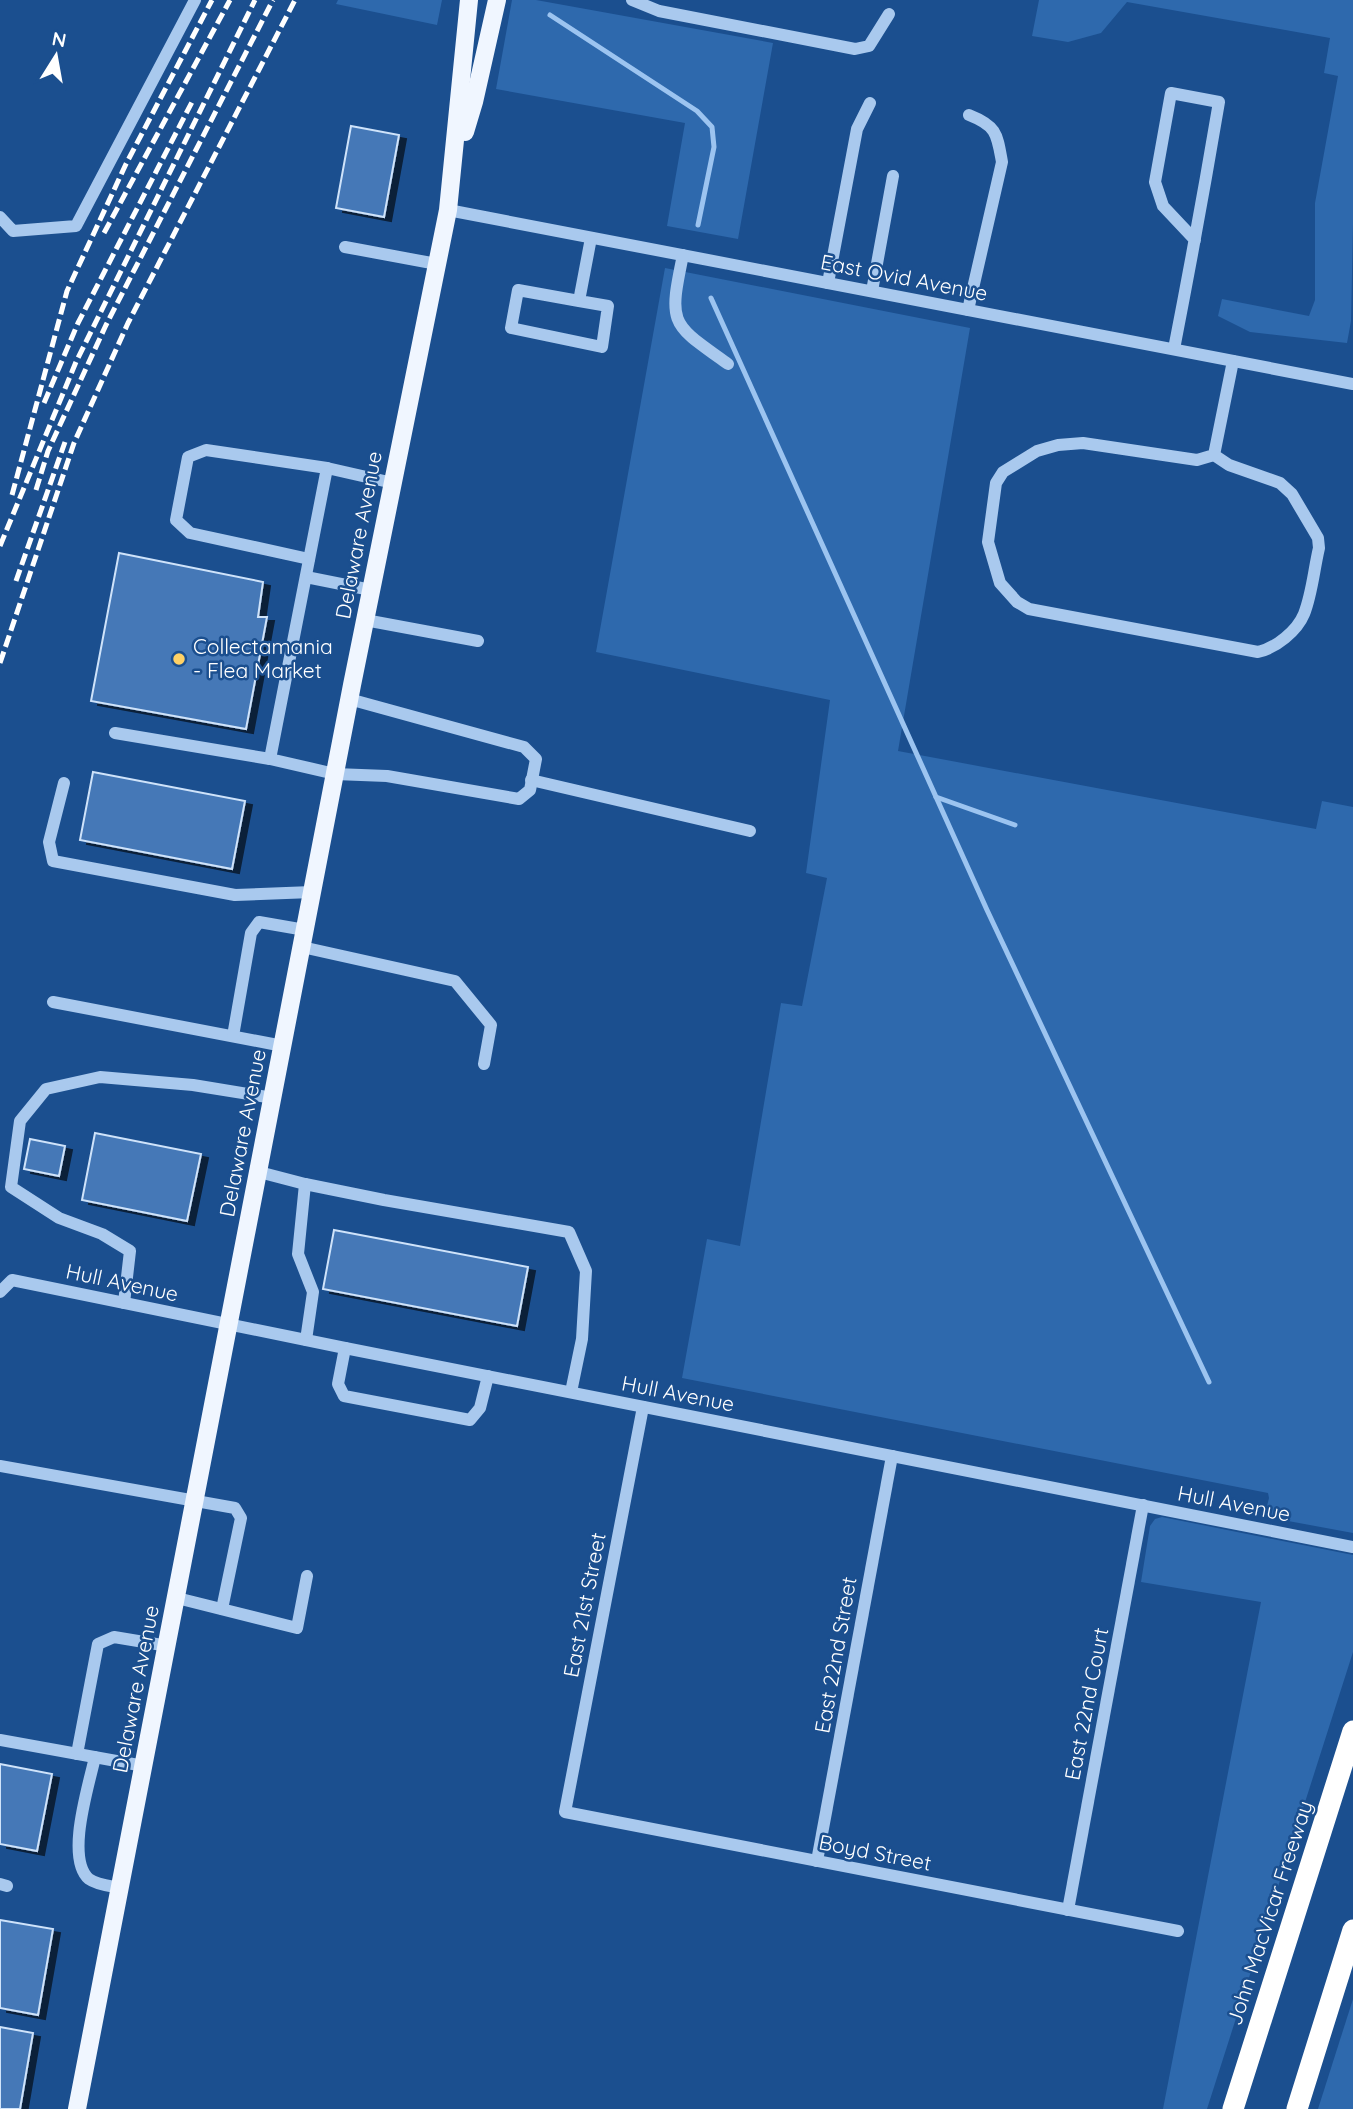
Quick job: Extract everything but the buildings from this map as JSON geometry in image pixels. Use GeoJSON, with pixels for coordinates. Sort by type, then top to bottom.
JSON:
{"type":"FeatureCollection","features":[{"type":"Feature","properties":{"kind":"highway","name":"John MacVicar Freeway"},"geometry":{"type":"LineString","coordinates":[[1233,2109],[1353,1731]]}},
{"type":"Feature","properties":{"kind":"highway"},"geometry":{"type":"LineString","coordinates":[[1297,2109],[1353,1930]]}},
{"type":"Feature","properties":{"kind":"main road","name":"Delaware Avenue"},"geometry":{"type":"LineString","coordinates":[[77,2109],[349,699],[448,210],[470,0]]}},
{"type":"Feature","properties":{"kind":"main road","name":"Delaware Avenue"},"geometry":{"type":"LineString","coordinates":[[454,165],[474,102],[497,0]]}},
{"type":"Feature","properties":{"kind":"street"},"geometry":{"type":"LineString","coordinates":[[0,217],[13,231],[76,226],[195,0]]}},
{"type":"Feature","properties":{"kind":"street"},"geometry":{"type":"LineString","coordinates":[[632,0],[855,49],[869,46],[889,14]]}},
{"type":"Feature","properties":{"kind":"street"},"geometry":{"type":"LineString","coordinates":[[1174,349],[1195,240],[1219,102],[1171,93],[1155,182],[1163,206],[1195,240]]}},
{"type":"Feature","properties":{"kind":"street"},"geometry":{"type":"LineString","coordinates":[[828,283],[857,129],[870,103]]}},
{"type":"Feature","properties":{"kind":"street"},"geometry":{"type":"LineString","coordinates":[[968,310],[1002,162],[998,138],[988,123],[969,115]]}},
{"type":"Feature","properties":{"kind":"street"},"geometry":{"type":"LineString","coordinates":[[872,291],[892,177]]}},
{"type":"Feature","properties":{"kind":"street","name":"East Ovid Avenue"},"geometry":{"type":"LineString","coordinates":[[448,210],[1353,384]]}},
{"type":"Feature","properties":{"kind":"street"},"geometry":{"type":"LineString","coordinates":[[579,301],[591,238]]}},
{"type":"Feature","properties":{"kind":"street"},"geometry":{"type":"LineString","coordinates":[[345,247],[437,264]]}},
{"type":"Feature","properties":{"kind":"street"},"geometry":{"type":"LineString","coordinates":[[683,255],[674,300],[676,319],[688,335],[728,364]]}},
{"type":"Feature","properties":{"kind":"street"},"geometry":{"type":"LineString","coordinates":[[518,290],[579,301],[608,306],[602,346],[511,328],[518,290]]}},
{"type":"Feature","properties":{"kind":"street"},"geometry":{"type":"LineString","coordinates":[[1214,454],[1233,361]]}},
{"type":"Feature","properties":{"kind":"street"},"geometry":{"type":"LineString","coordinates":[[1083,443],[1197,460],[1214,454],[1229,465],[1280,483],[1292,494],[1318,538],[1319,548],[1304,615],[1285,639],[1268,650],[1258,652],[1029,609],[1017,602],[1000,583],[988,541],[996,483],[1003,472],[1015,462],[1037,451],[1058,445],[1083,443]]}},
{"type":"Feature","properties":{"kind":"street"},"geometry":{"type":"LineString","coordinates":[[309,559],[190,533],[176,520],[188,457],[206,450],[327,468],[393,483]]}},
{"type":"Feature","properties":{"kind":"street"},"geometry":{"type":"LineString","coordinates":[[270,759],[327,468]]}},
{"type":"Feature","properties":{"kind":"street"},"geometry":{"type":"LineString","coordinates":[[306,577],[371,590]]}},
{"type":"Feature","properties":{"kind":"street"},"geometry":{"type":"LineString","coordinates":[[365,620],[478,642]]}},
{"type":"Feature","properties":{"kind":"street"},"geometry":{"type":"LineString","coordinates":[[115,733],[270,759],[335,774],[387,776],[519,799],[530,790],[536,759],[524,747],[349,699]]}},
{"type":"Feature","properties":{"kind":"street"},"geometry":{"type":"LineString","coordinates":[[531,780],[750,831]]}},
{"type":"Feature","properties":{"kind":"street"},"geometry":{"type":"LineString","coordinates":[[64,783],[49,842],[53,861],[235,895],[312,892]]}},
{"type":"Feature","properties":{"kind":"street"},"geometry":{"type":"LineString","coordinates":[[233,1036],[251,933],[259,922],[303,939],[454,981],[491,1025],[484,1063]]}},
{"type":"Feature","properties":{"kind":"street"},"geometry":{"type":"LineString","coordinates":[[52,1002],[283,1046]]}},
{"type":"Feature","properties":{"kind":"street"},"geometry":{"type":"LineString","coordinates":[[124,1303],[130,1251],[102,1234],[59,1218],[11,1186],[20,1121],[46,1089],[100,1077],[193,1085],[273,1098]]}},
{"type":"Feature","properties":{"kind":"street"},"geometry":{"type":"LineString","coordinates":[[259,1172],[384,1200],[569,1232],[586,1271],[582,1339],[571,1392]]}},
{"type":"Feature","properties":{"kind":"street"},"geometry":{"type":"LineString","coordinates":[[304,1184],[299,1254],[313,1292],[306,1340]]}},
{"type":"Feature","properties":{"kind":"street","name":"Hull Avenue"},"geometry":{"type":"LineString","coordinates":[[0,1292],[12,1280],[1353,1547]]}},
{"type":"Feature","properties":{"kind":"street"},"geometry":{"type":"LineString","coordinates":[[345,1348],[338,1384],[344,1396],[470,1420],[480,1408],[488,1376]]}},
{"type":"Feature","properties":{"kind":"street","name":"East 21st Street"},"geometry":{"type":"LineString","coordinates":[[565,1812],[643,1407]]}},
{"type":"Feature","properties":{"kind":"street","name":"East 22nd Street"},"geometry":{"type":"LineString","coordinates":[[817,1861],[892,1456]]}},
{"type":"Feature","properties":{"kind":"street"},"geometry":{"type":"LineString","coordinates":[[0,1466],[235,1508],[241,1518],[222,1609]]}},
{"type":"Feature","properties":{"kind":"street","name":"East 22nd Court"},"geometry":{"type":"LineString","coordinates":[[1068,1910],[1143,1506]]}},
{"type":"Feature","properties":{"kind":"street"},"geometry":{"type":"LineString","coordinates":[[177,1598],[297,1628],[307,1576]]}},
{"type":"Feature","properties":{"kind":"street"},"geometry":{"type":"LineString","coordinates":[[77,1754],[98,1644],[114,1637],[167,1646]]}},
{"type":"Feature","properties":{"kind":"street"},"geometry":{"type":"LineString","coordinates":[[0,1740],[144,1766]]}},
{"type":"Feature","properties":{"kind":"street"},"geometry":{"type":"LineString","coordinates":[[95,1757],[80,1831],[78,1858],[82,1871],[92,1881],[120,1888]]}},
{"type":"Feature","properties":{"kind":"street","name":"Boyd Street"},"geometry":{"type":"LineString","coordinates":[[565,1812],[1178,1931]]}},
{"type":"Feature","properties":{"kind":"shaded area"},"geometry":{"type":"Polygon","coordinates":[[[338,0],[442,0],[437,25],[336,4],[338,0]]]}},
{"type":"Feature","properties":{"kind":"shaded area"},"geometry":{"type":"Polygon","coordinates":[[[512,0],[536,0],[773,43],[738,239],[667,226],[685,123],[496,89],[512,0]]]}},
{"type":"Feature","properties":{"kind":"shaded area"},"geometry":{"type":"Polygon","coordinates":[[[1039,0],[1353,0],[1353,225],[1351,321],[1347,343],[1250,332],[1218,316],[1222,299],[1309,316],[1315,300],[1315,203],[1338,76],[1324,73],[1330,38],[1127,2],[1101,33],[1068,42],[1032,36],[1039,0]]]}},
{"type":"Feature","properties":{"kind":"shaded area"},"geometry":{"type":"Polygon","coordinates":[[[665,268],[970,328],[898,751],[1316,829],[1322,801],[1353,807],[1353,1533],[1272,1518],[1266,1510],[1268,1493],[682,1378],[707,1239],[740,1246],[781,1003],[802,1006],[827,878],[806,873],[830,700],[596,652],[665,268]]]}},
{"type":"Feature","properties":{"kind":"shaded area"},"geometry":{"type":"Polygon","coordinates":[[[1162,1517],[1353,1555],[1353,1652],[1207,2109],[1163,2109],[1261,1602],[1141,1582],[1150,1526],[1155,1519],[1162,1517]]]}},
{"type":"Feature","properties":{"kind":"shaded area"},"geometry":{"type":"Polygon","coordinates":[[[1353,1999],[1353,2109],[1318,2109],[1353,1999]]]}},
{"type":"Feature","properties":{"kind":"waterway"},"geometry":{"type":"LineString","coordinates":[[550,15],[697,111],[712,127],[714,147],[698,225]]}},
{"type":"Feature","properties":{"kind":"waterway"},"geometry":{"type":"LineString","coordinates":[[711,298],[987,910],[1209,1382]]}},
{"type":"Feature","properties":{"kind":"waterway"},"geometry":{"type":"LineString","coordinates":[[936,797],[1015,825]]}},
{"type":"Feature","properties":{"kind":"railway"},"geometry":{"type":"LineString","coordinates":[[12,495],[67,291],[126,164],[212,0]]}},
{"type":"Feature","properties":{"kind":"railway"},"geometry":{"type":"LineString","coordinates":[[104,233],[230,0]]}},
{"type":"Feature","properties":{"kind":"railway"},"geometry":{"type":"LineString","coordinates":[[0,546],[76,362],[255,0]]}},
{"type":"Feature","properties":{"kind":"railway"},"geometry":{"type":"LineString","coordinates":[[36,490],[48,451],[106,325],[273,0]]}},
{"type":"Feature","properties":{"kind":"railway"},"geometry":{"type":"LineString","coordinates":[[0,663],[74,443],[128,323],[295,0]]}},
{"type":"Feature","properties":{"kind":"railway"},"geometry":{"type":"LineString","coordinates":[[44,403],[78,323],[192,102]]}},
{"type":"Feature","properties":{"kind":"railway"},"geometry":{"type":"LineString","coordinates":[[16,581],[65,442]]}},
{"type":"Feature","properties":{"kind":"place","name":"Collectamania - Flea Market"},"geometry":{"type":"Point","coordinates":[179,659]}}]}
